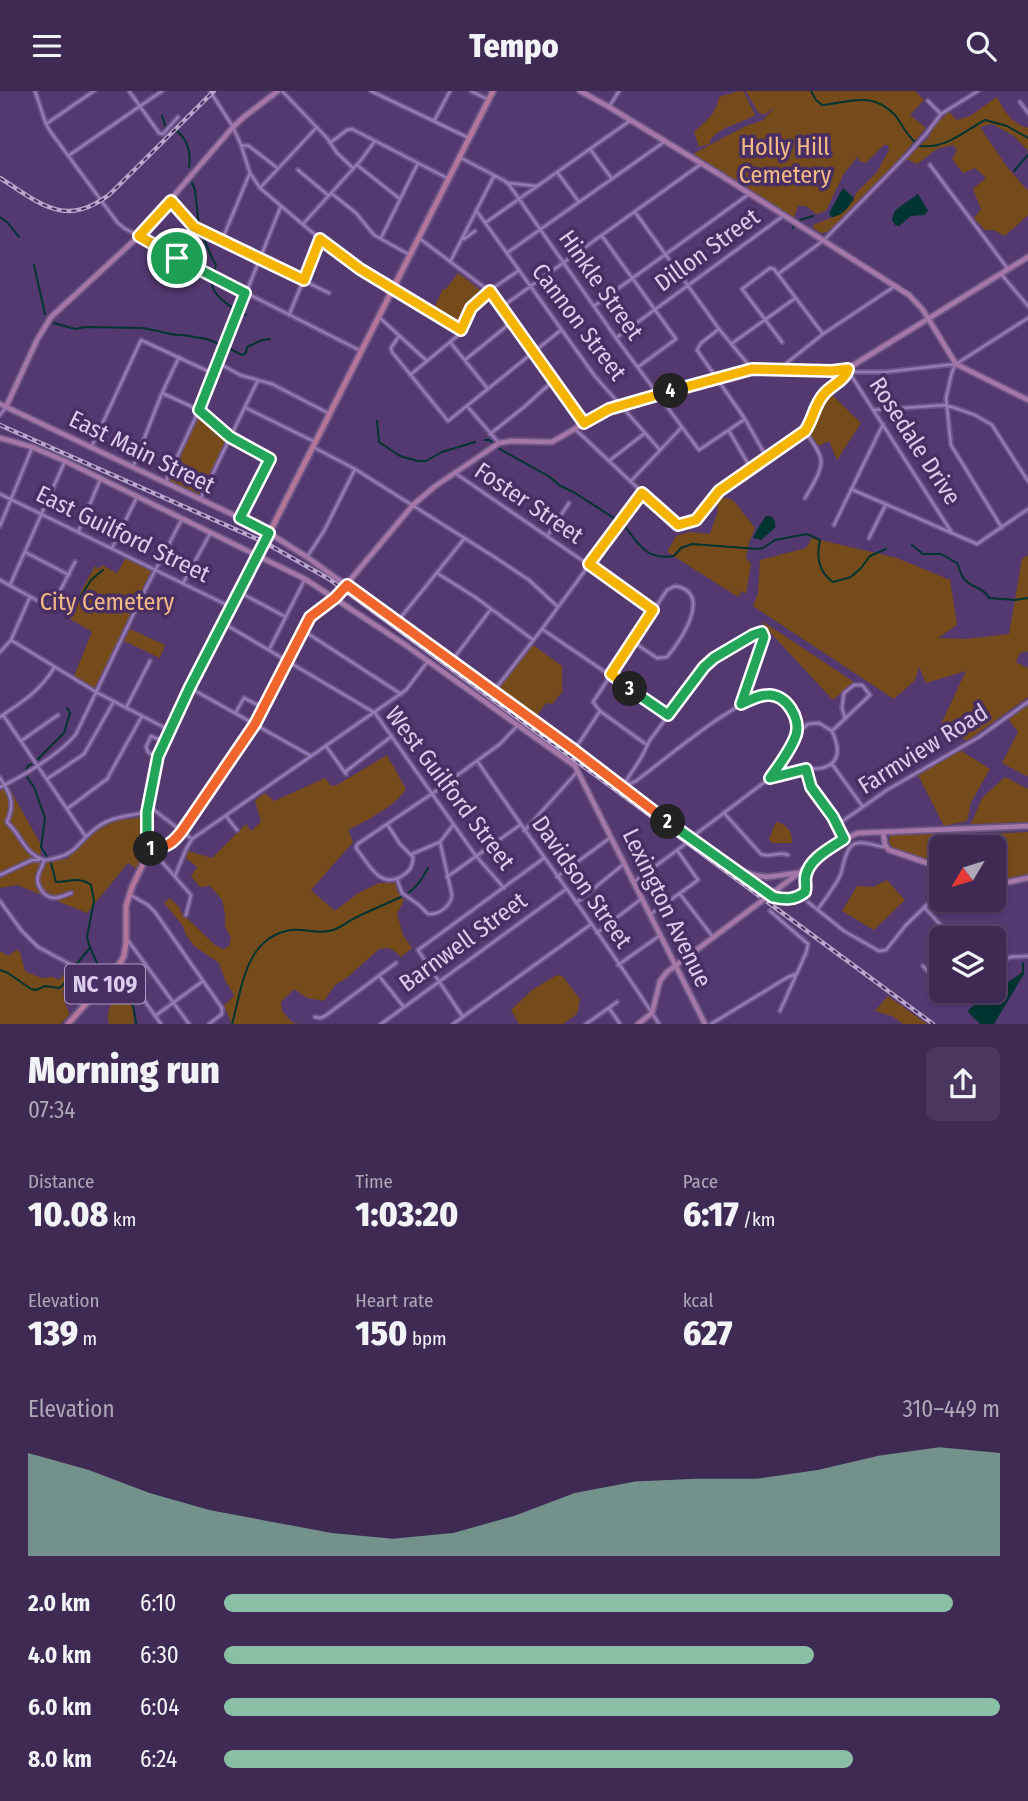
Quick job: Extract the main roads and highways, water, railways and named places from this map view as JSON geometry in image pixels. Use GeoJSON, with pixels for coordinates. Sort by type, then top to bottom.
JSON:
{"type":"FeatureCollection","features":[{"type":"Feature","properties":{"kind":"main road","name":"NC 109"},"geometry":{"type":"LineString","coordinates":[[68,1024],[121,963],[125,950],[126,906],[144,862],[148,809],[158,758],[169,730],[493,91]]}},
{"type":"Feature","properties":{"kind":"waterway"},"geometry":{"type":"LineString","coordinates":[[811,91],[822,105],[861,100],[878,103],[895,115],[915,142]]}},
{"type":"Feature","properties":{"kind":"waterway"},"geometry":{"type":"LineString","coordinates":[[162,116],[166,128]]}},
{"type":"Feature","properties":{"kind":"waterway"},"geometry":{"type":"LineString","coordinates":[[920,146],[946,142],[985,120],[1007,126],[1028,138]]}},
{"type":"Feature","properties":{"kind":"waterway"},"geometry":{"type":"LineString","coordinates":[[177,131],[188,147],[189,167]]}},
{"type":"Feature","properties":{"kind":"waterway"},"geometry":{"type":"LineString","coordinates":[[1014,171],[1028,155]]}},
{"type":"Feature","properties":{"kind":"waterway"},"geometry":{"type":"LineString","coordinates":[[192,183],[199,227]]}},
{"type":"Feature","properties":{"kind":"waterway"},"geometry":{"type":"LineString","coordinates":[[800,220],[813,216]]}},
{"type":"Feature","properties":{"kind":"waterway"},"geometry":{"type":"LineString","coordinates":[[0,217],[19,237]]}},
{"type":"Feature","properties":{"kind":"waterway"},"geometry":{"type":"LineString","coordinates":[[203,237],[216,264],[214,275]]}},
{"type":"Feature","properties":{"kind":"waterway"},"geometry":{"type":"LineString","coordinates":[[34,265],[45,314]]}},
{"type":"Feature","properties":{"kind":"waterway"},"geometry":{"type":"LineString","coordinates":[[212,279],[216,293],[236,310]]}},
{"type":"Feature","properties":{"kind":"waterway"},"geometry":{"type":"LineString","coordinates":[[241,312],[246,315]]}},
{"type":"Feature","properties":{"kind":"waterway"},"geometry":{"type":"LineString","coordinates":[[54,323],[75,329],[143,328],[207,339],[221,345]]}},
{"type":"Feature","properties":{"kind":"waterway"},"geometry":{"type":"LineString","coordinates":[[226,347],[242,355],[246,353],[247,347],[270,339]]}},
{"type":"Feature","properties":{"kind":"waterway"},"geometry":{"type":"LineString","coordinates":[[377,421],[379,442],[400,456],[418,461],[426,461],[442,452],[475,442]]}},
{"type":"Feature","properties":{"kind":"waterway"},"geometry":{"type":"LineString","coordinates":[[485,440],[494,443]]}},
{"type":"Feature","properties":{"kind":"waterway"},"geometry":{"type":"LineString","coordinates":[[498,448],[550,477],[617,520]]}},
{"type":"Feature","properties":{"kind":"waterway"},"geometry":{"type":"LineString","coordinates":[[623,524],[644,549],[664,557],[674,556],[681,548],[692,544],[757,549],[775,540],[807,534],[820,540],[820,564],[824,574],[833,582],[851,577],[870,556],[886,549]]}},
{"type":"Feature","properties":{"kind":"waterway"},"geometry":{"type":"LineString","coordinates":[[912,545],[923,554],[941,554],[957,563],[965,580],[989,598],[1028,598]]}},
{"type":"Feature","properties":{"kind":"waterway"},"geometry":{"type":"LineString","coordinates":[[67,618],[91,580],[103,570]]}},
{"type":"Feature","properties":{"kind":"waterway"},"geometry":{"type":"LineString","coordinates":[[36,761],[64,733],[70,713],[67,708]]}},
{"type":"Feature","properties":{"kind":"waterway"},"geometry":{"type":"LineString","coordinates":[[25,772],[28,766],[34,763]]}},
{"type":"Feature","properties":{"kind":"waterway"},"geometry":{"type":"LineString","coordinates":[[27,777],[34,787],[45,818],[41,847],[48,858]]}},
{"type":"Feature","properties":{"kind":"waterway"},"geometry":{"type":"LineString","coordinates":[[51,863],[56,882],[78,880],[91,885],[94,901],[87,937],[105,977]]}},
{"type":"Feature","properties":{"kind":"waterway"},"geometry":{"type":"LineString","coordinates":[[407,894],[417,885],[428,868]]}},
{"type":"Feature","properties":{"kind":"waterway"},"geometry":{"type":"LineString","coordinates":[[232,1024],[248,967],[264,943],[291,930],[333,930],[401,897]]}},
{"type":"Feature","properties":{"kind":"waterway"},"geometry":{"type":"LineString","coordinates":[[76,965],[89,949]]}},
{"type":"Feature","properties":{"kind":"waterway"},"geometry":{"type":"LineString","coordinates":[[1023,963],[1023,973]]}},
{"type":"Feature","properties":{"kind":"waterway"},"geometry":{"type":"LineString","coordinates":[[0,970],[36,990],[45,986],[59,988],[73,970]]}},
{"type":"Feature","properties":{"kind":"waterway"},"geometry":{"type":"LineString","coordinates":[[114,980],[130,999],[136,1024]]}},
{"type":"Feature","properties":{"kind":"railway"},"geometry":{"type":"LineString","coordinates":[[0,178],[53,209],[79,210],[94,204],[110,194],[214,91]]}},
{"type":"Feature","properties":{"kind":"railway"},"geometry":{"type":"LineString","coordinates":[[0,425],[264,542],[329,579],[933,1024]]}},
{"type":"Feature","properties":{"kind":"park label","name":"Holly Hill Cemetery"},"geometry":{"type":"Point","coordinates":[785,161]}},
{"type":"Feature","properties":{"kind":"park label","name":"City Cemetery"},"geometry":{"type":"Point","coordinates":[107,602]}}]}
